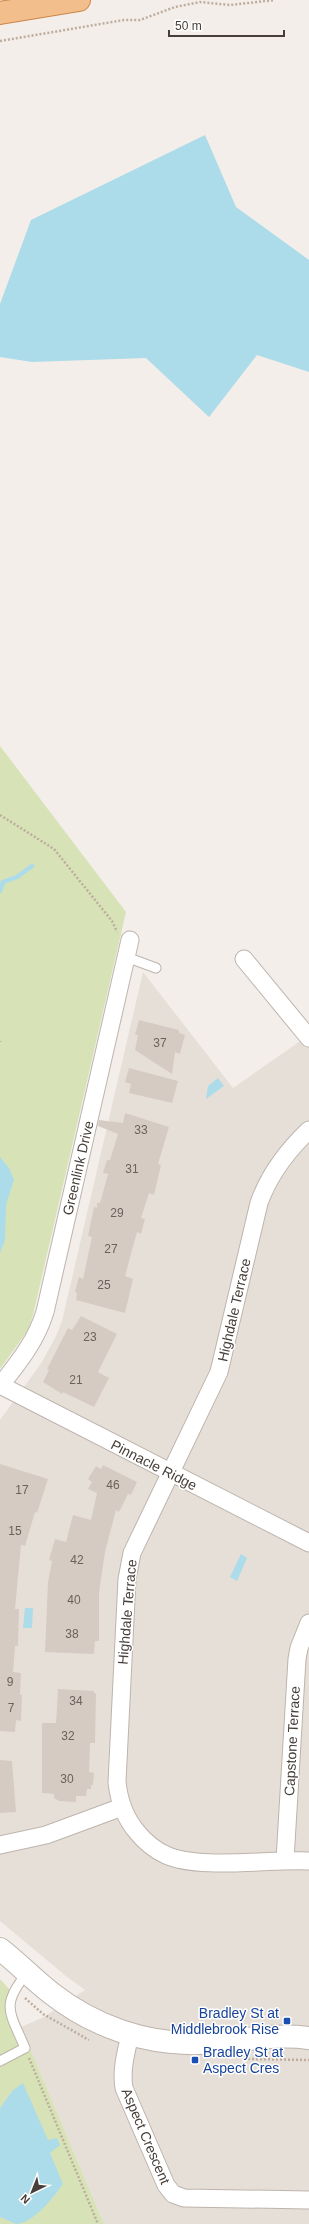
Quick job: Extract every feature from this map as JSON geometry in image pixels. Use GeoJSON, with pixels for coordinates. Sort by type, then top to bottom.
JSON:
{"type":"FeatureCollection","features":[{"type":"Feature","properties":{"kind":"highway"},"geometry":{"type":"LineString","coordinates":[[0,12],[79,0]]}},
{"type":"Feature","properties":{"kind":"street","name":"Greenlink Drive"},"geometry":{"type":"LineString","coordinates":[[0,1386],[28,1350],[45,1312],[126,958],[123,939]]}},
{"type":"Feature","properties":{"kind":"street"},"geometry":{"type":"LineString","coordinates":[[244,959],[306,1027]]}},
{"type":"Feature","properties":{"kind":"street","name":"Highdale Terrace"},"geometry":{"type":"LineString","coordinates":[[309,1130],[294,1144],[268,1182],[259,1203],[219,1372],[171,1474],[136,1543],[128,1570],[117,1782],[122,1807],[128,1821],[141,1836],[157,1850],[167,1856],[189,1862],[203,1863],[285,1860],[309,1861]]}},
{"type":"Feature","properties":{"kind":"street","name":"Pinnacle Ridge"},"geometry":{"type":"LineString","coordinates":[[0,1386],[309,1543]]}},
{"type":"Feature","properties":{"kind":"street","name":"Capstone Terrace"},"geometry":{"type":"LineString","coordinates":[[285,1860],[297,1659],[299,1648],[309,1623]]}},
{"type":"Feature","properties":{"kind":"street"},"geometry":{"type":"LineString","coordinates":[[0,1845],[46,1835],[122,1807]]}},
{"type":"Feature","properties":{"kind":"street"},"geometry":{"type":"LineString","coordinates":[[0,1949],[73,2008],[91,2019],[130,2035],[163,2041],[186,2043],[262,2038],[309,2038]]}},
{"type":"Feature","properties":{"kind":"street","name":"Aspect Crescent"},"geometry":{"type":"LineString","coordinates":[[130,2035],[125,2055],[123,2075],[124,2088],[166,2185],[173,2194],[184,2198],[309,2200]]}},
{"type":"Feature","properties":{"kind":"lane"},"geometry":{"type":"LineString","coordinates":[[126,958],[156,968]]}},
{"type":"Feature","properties":{"kind":"lane"},"geometry":{"type":"LineString","coordinates":[[0,2061],[25,2048],[12,2016],[9,2001],[14,1988],[28,1973]]}},
{"type":"Feature","properties":{"kind":"path"},"geometry":{"type":"LineString","coordinates":[[0,41],[124,20],[140,20],[175,7],[200,2],[230,5],[275,0]]}},
{"type":"Feature","properties":{"kind":"path"},"geometry":{"type":"LineString","coordinates":[[0,815],[54,849],[112,921],[117,933],[123,939]]}},
{"type":"Feature","properties":{"kind":"path"},"geometry":{"type":"LineString","coordinates":[[25,2048],[98,2224]]}},
{"type":"Feature","properties":{"kind":"shaded area"},"geometry":{"type":"Polygon","coordinates":[[[143,972],[233,1088],[309,1035],[309,2224],[104,2224],[21,2027],[42,2018],[85,1990],[67,1977],[0,1921],[0,1420],[42,1362],[62,1321],[143,972]]]}},
{"type":"Feature","properties":{"kind":"green space"},"geometry":{"type":"Polygon","coordinates":[[[0,746],[126,912],[33,1315],[28,1330],[0,1369],[0,746]]]}},
{"type":"Feature","properties":{"kind":"green space"},"geometry":{"type":"Polygon","coordinates":[[[0,1979],[17,1998],[14,2002],[13,2008],[104,2224],[0,2224],[0,1979]]]}},
{"type":"Feature","properties":{"kind":"water"},"geometry":{"type":"Polygon","coordinates":[[[205,135],[236,207],[309,260],[309,372],[257,355],[209,417],[146,358],[32,362],[0,357],[0,304],[31,220],[205,135]]]}},
{"type":"Feature","properties":{"kind":"water"},"geometry":{"type":"Polygon","coordinates":[[[218,1078],[224,1086],[206,1099],[208,1086],[218,1078]]]}},
{"type":"Feature","properties":{"kind":"water"},"geometry":{"type":"Polygon","coordinates":[[[0,1157],[9,1168],[14,1180],[6,1205],[5,1240],[0,1253],[0,1157]]]}},
{"type":"Feature","properties":{"kind":"water"},"geometry":{"type":"Polygon","coordinates":[[[241,1554],[247,1558],[237,1581],[230,1577],[241,1554]]]}},
{"type":"Feature","properties":{"kind":"water"},"geometry":{"type":"Polygon","coordinates":[[[25,1608],[33,1608],[32,1628],[23,1628],[25,1608]]]}},
{"type":"Feature","properties":{"kind":"water"},"geometry":{"type":"Polygon","coordinates":[[[23,2083],[48,2140],[57,2138],[60,2145],[50,2153],[63,2184],[36,2215],[23,2223],[16,2224],[0,2217],[0,2108],[13,2090],[23,2083]]]}},
{"type":"Feature","properties":{"kind":"building"},"geometry":{"type":"Polygon","coordinates":[[[139,1020],[179,1030],[179,1033],[185,1035],[180,1054],[175,1052],[172,1074],[135,1050],[138,1035],[135,1035],[139,1020]]]}},
{"type":"Feature","properties":{"kind":"building"},"geometry":{"type":"Polygon","coordinates":[[[129,1068],[178,1081],[172,1103],[129,1093],[131,1084],[125,1082],[129,1068]]]}},
{"type":"Feature","properties":{"kind":"building"},"geometry":{"type":"Polygon","coordinates":[[[125,1113],[169,1127],[158,1164],[161,1165],[154,1195],[149,1193],[141,1218],[145,1219],[141,1234],[137,1232],[125,1276],[133,1279],[125,1313],[76,1300],[77,1293],[75,1292],[79,1277],[83,1279],[92,1237],[88,1236],[94,1207],[97,1208],[97,1203],[100,1203],[108,1174],[103,1173],[107,1160],[110,1160],[118,1134],[98,1126],[99,1120],[123,1123],[125,1113]]]}},
{"type":"Feature","properties":{"kind":"building"},"geometry":{"type":"Polygon","coordinates":[[[81,1316],[117,1334],[98,1372],[109,1378],[94,1407],[63,1392],[62,1394],[43,1382],[49,1370],[47,1369],[68,1328],[72,1330],[81,1316]]]}},
{"type":"Feature","properties":{"kind":"building"},"geometry":{"type":"Polygon","coordinates":[[[0,1464],[48,1479],[37,1513],[35,1512],[25,1546],[21,1545],[15,1609],[19,1609],[18,1646],[15,1646],[13,1672],[21,1673],[20,1695],[22,1695],[21,1721],[16,1720],[15,1732],[0,1731],[0,1464]]]}},
{"type":"Feature","properties":{"kind":"building"},"geometry":{"type":"Polygon","coordinates":[[[103,1465],[137,1482],[131,1495],[128,1494],[119,1512],[116,1510],[105,1552],[99,1593],[99,1641],[95,1641],[94,1654],[45,1652],[48,1582],[52,1561],[49,1560],[55,1539],[66,1542],[73,1515],[91,1520],[97,1493],[88,1489],[92,1482],[88,1479],[96,1466],[101,1469],[103,1465]]]}},
{"type":"Feature","properties":{"kind":"building"},"geometry":{"type":"Polygon","coordinates":[[[58,1689],[94,1691],[96,1694],[95,1743],[90,1743],[89,1772],[94,1773],[93,1785],[91,1785],[91,1789],[87,1789],[86,1796],[76,1796],[76,1802],[59,1801],[54,1798],[54,1794],[42,1793],[42,1723],[56,1723],[58,1689]]]}},
{"type":"Feature","properties":{"kind":"building"},"geometry":{"type":"Polygon","coordinates":[[[0,1760],[12,1761],[16,1812],[0,1813],[0,1760]]]}},
{"type":"Feature","properties":{"kind":"waterway"},"geometry":{"type":"LineString","coordinates":[[0,891],[3,882],[17,877],[32,866]]}},
{"type":"Feature","properties":{"kind":"place","name":"Bradley St at Middlebrook Rise"},"geometry":{"type":"Point","coordinates":[287,2021]}},
{"type":"Feature","properties":{"kind":"place","name":"Bradley St at Aspect Cres"},"geometry":{"type":"Point","coordinates":[195,2060]}}]}
